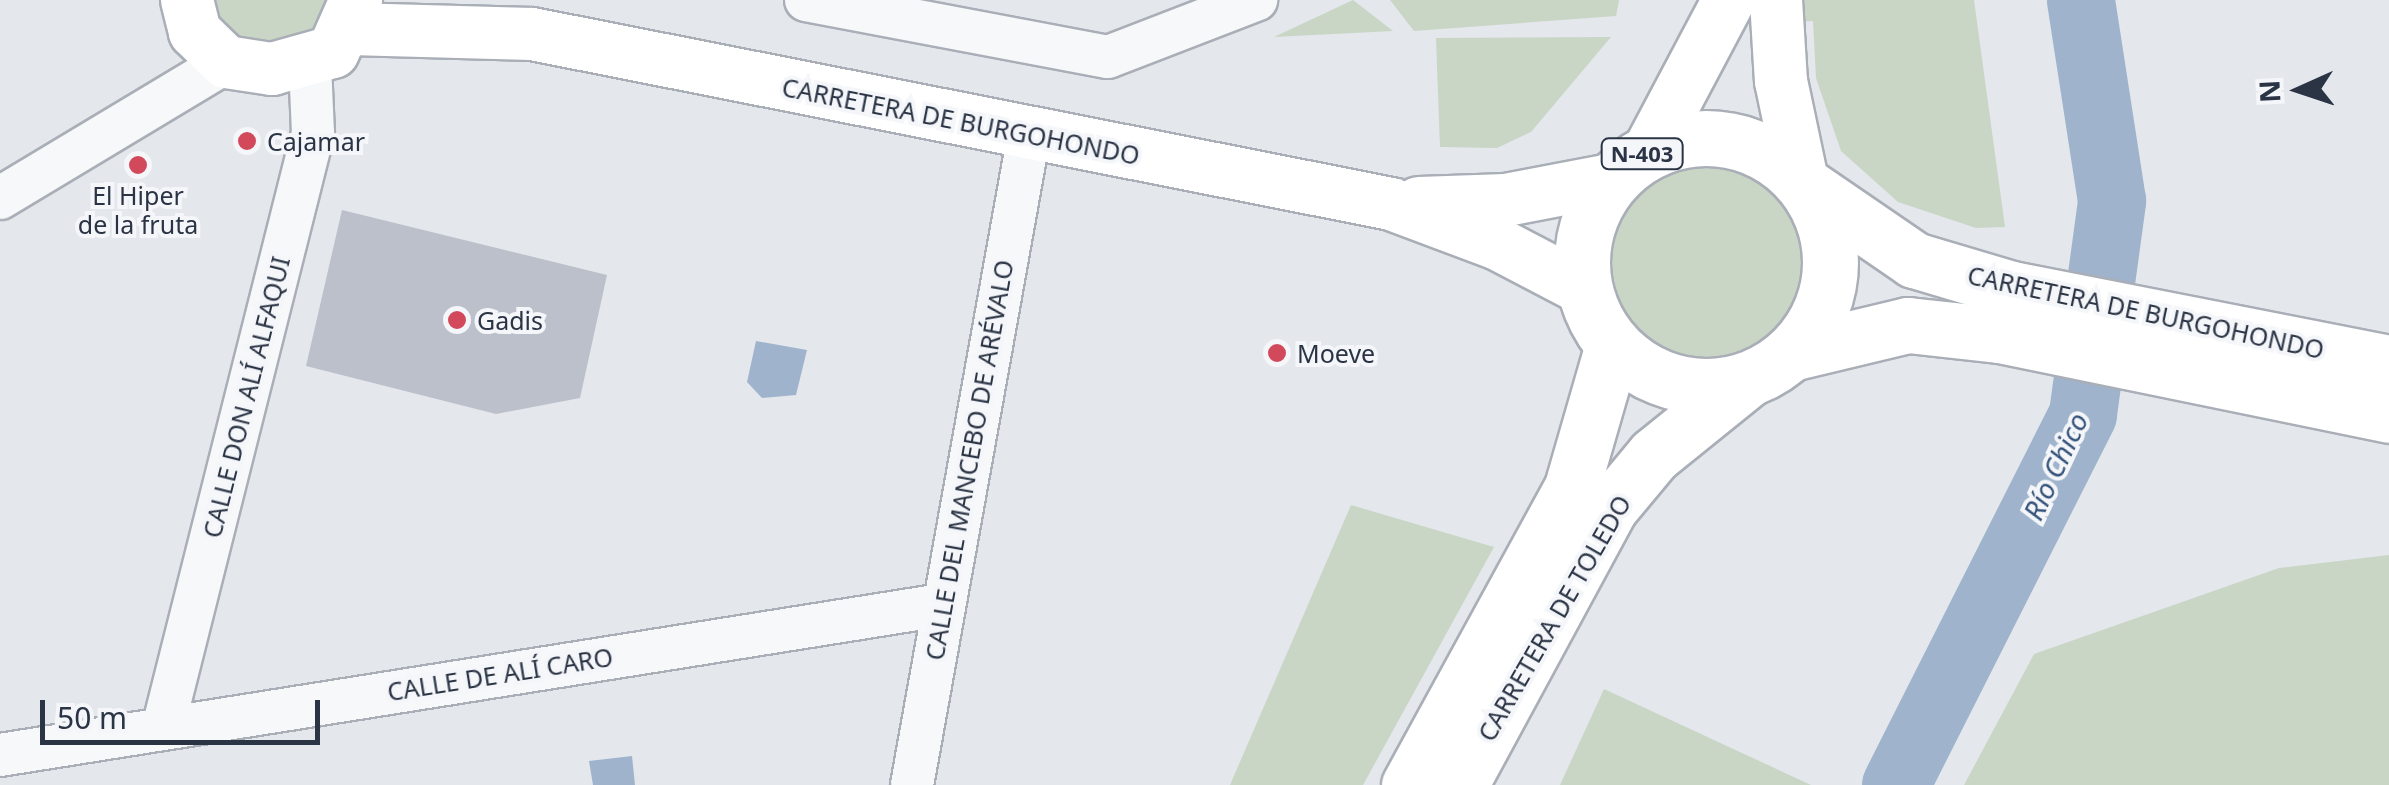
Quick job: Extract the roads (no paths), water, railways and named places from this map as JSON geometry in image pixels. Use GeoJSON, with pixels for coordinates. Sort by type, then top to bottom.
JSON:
{"type":"FeatureCollection","features":[{"type":"Feature","properties":{"kind":"highway","name":"N-403"},"geometry":{"type":"LineString","coordinates":[[1613,345],[1584,289],[1586,232],[1631,164],[1690,137],[1732,139],[1770,154],[1804,184]]}},
{"type":"Feature","properties":{"kind":"highway","name":"CARRETERA DE BURGOHONDO"},"geometry":{"type":"LineString","coordinates":[[1804,184],[1914,260],[2006,312]]}},
{"type":"Feature","properties":{"kind":"highway","name":"CARRETERA DE TOLEDO"},"geometry":{"type":"LineString","coordinates":[[1460,785],[1609,509],[1654,455],[1769,366],[1828,290],[1824,218],[1804,184]]}},
{"type":"Feature","properties":{"kind":"highway","name":"CARRETERA DE BURGOHONDO"},"geometry":{"type":"LineString","coordinates":[[1769,366],[1908,325],[2006,312],[2178,345],[2389,362]]}},
{"type":"Feature","properties":{"kind":"highway","name":"CARRETERA DE TOLEDO"},"geometry":{"type":"LineString","coordinates":[[1409,785],[1572,488],[1613,345]]}},
{"type":"Feature","properties":{"kind":"highway"},"geometry":{"type":"LineString","coordinates":[[1613,345],[1675,383],[1769,366]]}},
{"type":"Feature","properties":{"kind":"highway","name":"CARRETERA DE BURGOHONDO"},"geometry":{"type":"LineString","coordinates":[[2178,345],[2389,415]]}},
{"type":"Feature","properties":{"kind":"main road"},"geometry":{"type":"LineString","coordinates":[[187,0],[195,32],[226,62],[310,64],[334,52],[353,14]]}},
{"type":"Feature","properties":{"kind":"main road","name":"CARRETERA DE BURGOHONDO"},"geometry":{"type":"LineString","coordinates":[[449,0],[532,34]]}},
{"type":"Feature","properties":{"kind":"main road"},"geometry":{"type":"LineString","coordinates":[[1631,164],[1729,0]]}},
{"type":"Feature","properties":{"kind":"main road"},"geometry":{"type":"LineString","coordinates":[[1776,0],[1782,81],[1804,184]]}},
{"type":"Feature","properties":{"kind":"main road","name":"CARRETERA DE BURGOHONDO"},"geometry":{"type":"LineString","coordinates":[[353,14],[532,34],[1391,204],[1498,244],[1584,289]]}},
{"type":"Feature","properties":{"kind":"main road","name":"CARRETERA DE BURGOHONDO"},"geometry":{"type":"LineString","coordinates":[[1391,204],[1506,200],[1631,164]]}},
{"type":"Feature","properties":{"kind":"street"},"geometry":{"type":"LineString","coordinates":[[806,0],[1108,57],[1246,4]]}},
{"type":"Feature","properties":{"kind":"street"},"geometry":{"type":"LineString","coordinates":[[0,198],[226,62]]}},
{"type":"Feature","properties":{"kind":"street","name":"CALLE DON ALÍ ALFAQUI"},"geometry":{"type":"LineString","coordinates":[[163,728],[313,133],[310,64]]}},
{"type":"Feature","properties":{"kind":"street","name":"CALLE DEL MANCEBO DE ARÉVALO"},"geometry":{"type":"LineString","coordinates":[[912,785],[1029,135]]}},
{"type":"Feature","properties":{"kind":"street","name":"CALLE DE ALÍ CARO"},"geometry":{"type":"LineString","coordinates":[[0,755],[942,605]]}},
{"type":"Feature","properties":{"kind":"water"},"geometry":{"type":"Polygon","coordinates":[[[756,341],[807,350],[796,395],[762,398],[747,382],[756,341]]]}},
{"type":"Feature","properties":{"kind":"water"},"geometry":{"type":"Polygon","coordinates":[[[632,756],[635,785],[593,785],[589,761],[632,756]]]}},
{"type":"Feature","properties":{"kind":"waterway","name":"Río Chico"},"geometry":{"type":"LineString","coordinates":[[1896,785],[2083,414],[2112,201],[2081,0]]}},
{"type":"Feature","properties":{"kind":"place","name":"Cajamar"},"geometry":{"type":"Point","coordinates":[247,141]}},
{"type":"Feature","properties":{"kind":"place","name":"El Hiper de la fruta"},"geometry":{"type":"Point","coordinates":[138,165]}},
{"type":"Feature","properties":{"kind":"place","name":"Gadis"},"geometry":{"type":"Point","coordinates":[457,320]}},
{"type":"Feature","properties":{"kind":"place","name":"Moeve"},"geometry":{"type":"Point","coordinates":[1277,353]}}]}
